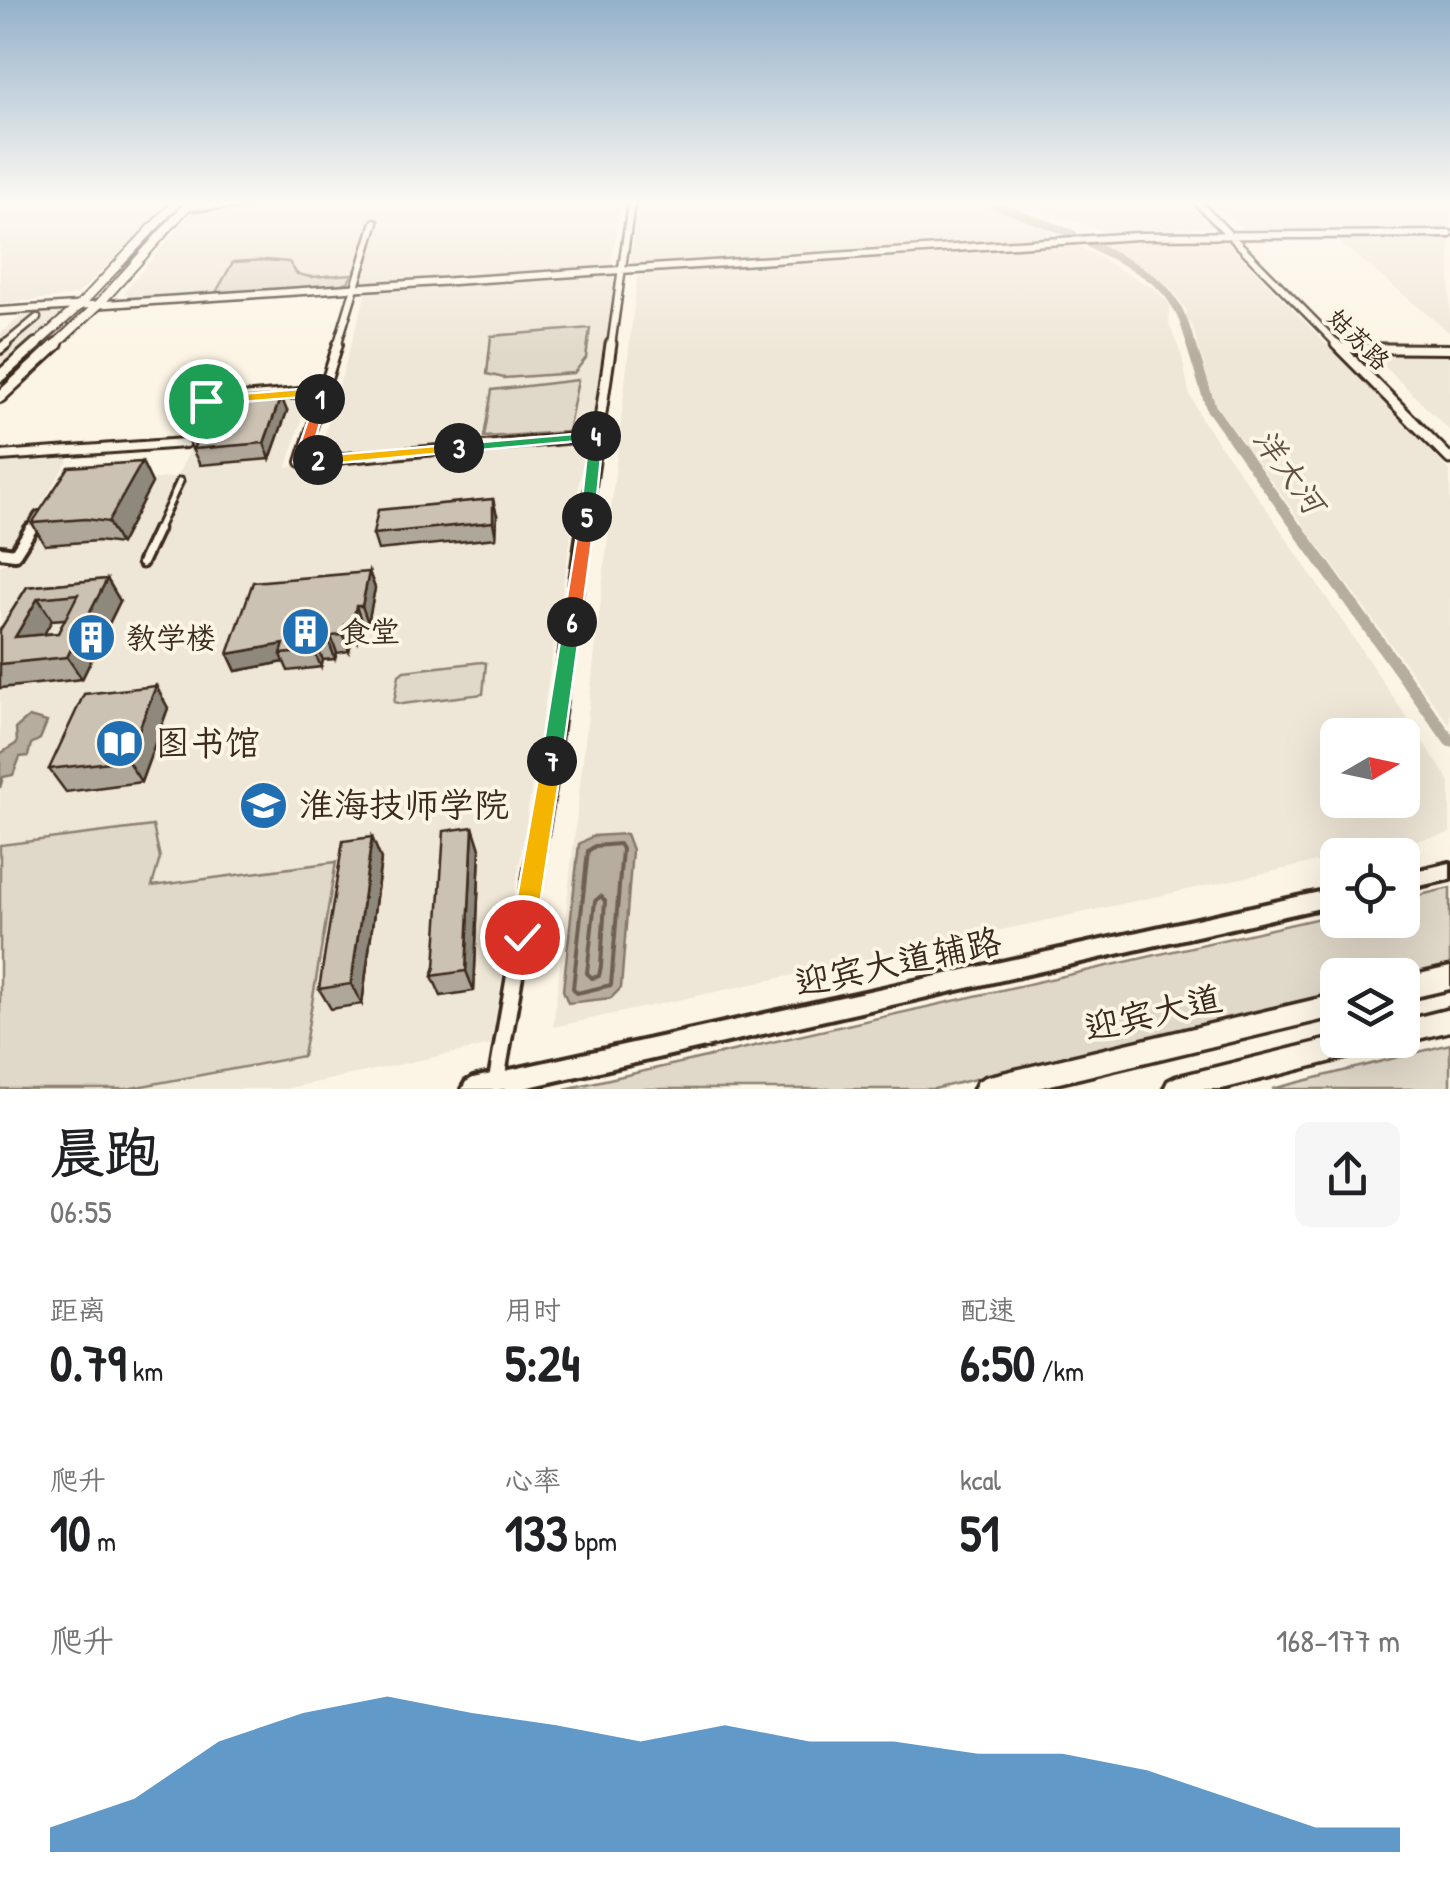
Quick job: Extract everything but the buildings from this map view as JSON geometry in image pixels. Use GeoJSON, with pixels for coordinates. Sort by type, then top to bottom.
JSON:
{"type":"FeatureCollection","features":[{"type":"Feature","properties":{"kind":"highway"},"geometry":{"type":"LineString","coordinates":[[1420,985],[1450,978]]}},
{"type":"Feature","properties":{"kind":"highway","name":"迎宾大道"},"geometry":{"type":"LineString","coordinates":[[986,1089],[1320,1009]]}},
{"type":"Feature","properties":{"kind":"highway"},"geometry":{"type":"LineString","coordinates":[[1420,1028],[1450,1020]]}},
{"type":"Feature","properties":{"kind":"highway"},"geometry":{"type":"LineString","coordinates":[[1176,1089],[1320,1053]]}},
{"type":"Feature","properties":{"kind":"main road"},"geometry":{"type":"LineString","coordinates":[[0,376],[80,305],[128,255]]}},
{"type":"Feature","properties":{"kind":"main road"},"geometry":{"type":"LineString","coordinates":[[0,396],[99,304],[143,255]]}},
{"type":"Feature","properties":{"kind":"main road"},"geometry":{"type":"LineString","coordinates":[[1420,878],[1450,871]]}},
{"type":"Feature","properties":{"kind":"main road","name":"迎宾大道辅路"},"geometry":{"type":"LineString","coordinates":[[473,1089],[1320,900]]}},
{"type":"Feature","properties":{"kind":"street"},"geometry":{"type":"LineString","coordinates":[[365,255],[301,462],[598,436]]}},
{"type":"Feature","properties":{"kind":"street"},"geometry":{"type":"LineString","coordinates":[[495,1084],[542,824],[624,255]]}},
{"type":"Feature","properties":{"kind":"street"},"geometry":{"type":"LineString","coordinates":[[0,310],[833,255]]}},
{"type":"Feature","properties":{"kind":"street","name":"姑苏路"},"geometry":{"type":"LineString","coordinates":[[1249,255],[1450,459]]}},
{"type":"Feature","properties":{"kind":"street"},"geometry":{"type":"LineString","coordinates":[[0,349],[37,318]]}},
{"type":"Feature","properties":{"kind":"street"},"geometry":{"type":"LineString","coordinates":[[1341,348],[1450,348]]}},
{"type":"Feature","properties":{"kind":"street"},"geometry":{"type":"LineString","coordinates":[[199,415],[206,401],[323,391]]}},
{"type":"Feature","properties":{"kind":"street"},"geometry":{"type":"LineString","coordinates":[[0,456],[78,455],[185,443],[192,429]]}},
{"type":"Feature","properties":{"kind":"street"},"geometry":{"type":"LineString","coordinates":[[142,562],[180,481]]}},
{"type":"Feature","properties":{"kind":"street"},"geometry":{"type":"LineString","coordinates":[[0,552],[15,554],[42,512]]}},
{"type":"Feature","properties":{"kind":"shaded area"},"geometry":{"type":"Polygon","coordinates":[[[0,255],[118,255],[77,295],[0,304],[0,255]]]}},
{"type":"Feature","properties":{"kind":"shaded area"},"geometry":{"type":"Polygon","coordinates":[[[156,255],[613,255],[611,265],[129,298],[125,290],[156,255]]]}},
{"type":"Feature","properties":{"kind":"shaded area"},"geometry":{"type":"Polygon","coordinates":[[[632,255],[793,255],[630,267],[632,255]]]}},
{"type":"Feature","properties":{"kind":"shaded area"},"geometry":{"type":"Polygon","coordinates":[[[905,255],[1094,255],[1153,288],[1170,304],[1169,324],[1201,419],[1407,718],[1320,718],[1320,818],[1420,818],[1420,737],[1450,782],[1450,833],[1420,839],[1320,838],[1320,861],[553,1027],[637,277],[647,273],[905,255]]]}},
{"type":"Feature","properties":{"kind":"shaded area"},"geometry":{"type":"Polygon","coordinates":[[[1112,255],[1239,255],[1450,471],[1450,725],[1215,404],[1187,311],[1170,287],[1112,255]]]}},
{"type":"Feature","properties":{"kind":"shaded area"},"geometry":{"type":"Polygon","coordinates":[[[1355,255],[1450,255],[1450,333],[1355,255]]]}},
{"type":"Feature","properties":{"kind":"shaded area"},"geometry":{"type":"Polygon","coordinates":[[[233,262],[289,262],[297,274],[311,277],[353,274],[348,282],[335,286],[215,294],[233,262]]]}},
{"type":"Feature","properties":{"kind":"shaded area"},"geometry":{"type":"Polygon","coordinates":[[[610,273],[615,278],[593,426],[587,432],[318,457],[366,293],[376,288],[610,273]]]}},
{"type":"Feature","properties":{"kind":"shaded area"},"geometry":{"type":"Polygon","coordinates":[[[66,312],[0,371],[0,334],[23,315],[66,312]]]}},
{"type":"Feature","properties":{"kind":"shaded area"},"geometry":{"type":"Polygon","coordinates":[[[590,328],[586,358],[574,373],[504,378],[487,374],[491,336],[590,328]]]}},
{"type":"Feature","properties":{"kind":"shaded area"},"geometry":{"type":"Polygon","coordinates":[[[1371,353],[1450,353],[1450,431],[1371,353]]]}},
{"type":"Feature","properties":{"kind":"shaded area"},"geometry":{"type":"Polygon","coordinates":[[[578,380],[568,432],[484,437],[492,390],[578,380]]]}},
{"type":"Feature","properties":{"kind":"shaded area","name":"淮海技师学院"},"geometry":{"type":"Polygon","coordinates":[[[309,395],[287,467],[586,440],[491,1045],[285,1089],[0,1089],[0,566],[26,552],[67,488],[177,477],[212,404],[309,395]]]}},
{"type":"Feature","properties":{"kind":"shaded area"},"geometry":{"type":"Polygon","coordinates":[[[71,456],[14,550],[0,548],[0,459],[71,456]]]}},
{"type":"Feature","properties":{"kind":"shaded area"},"geometry":{"type":"Polygon","coordinates":[[[486,663],[483,694],[394,702],[399,675],[404,671],[486,663]]]}},
{"type":"Feature","properties":{"kind":"shaded area"},"geometry":{"type":"Polygon","coordinates":[[[153,826],[160,858],[152,886],[336,862],[303,1056],[126,1089],[0,1089],[0,845],[153,826]]]}},
{"type":"Feature","properties":{"kind":"shaded area"},"geometry":{"type":"Polygon","coordinates":[[[1450,888],[1450,965],[1420,972],[1420,958],[1320,958],[1320,996],[934,1089],[565,1089],[1320,918],[1320,938],[1420,938],[1420,895],[1450,888]]]}},
{"type":"Feature","properties":{"kind":"shaded area"},"geometry":{"type":"Polygon","coordinates":[[[1450,1044],[1450,1089],[1272,1089],[1395,1058],[1420,1058],[1420,1052],[1450,1044]]]}},
{"type":"Feature","properties":{"kind":"water"},"geometry":{"type":"Polygon","coordinates":[[[29,717],[47,722],[40,739],[31,744],[28,756],[20,757],[13,775],[3,777],[0,788],[0,754],[17,743],[16,728],[29,717]]]}},
{"type":"Feature","properties":{"kind":"water"},"geometry":{"type":"Polygon","coordinates":[[[626,834],[632,850],[621,988],[611,998],[568,1003],[563,990],[579,844],[593,836],[626,834]]]}},
{"type":"Feature","properties":{"kind":"waterway","name":"洋大河"},"geometry":{"type":"LineString","coordinates":[[1110,255],[1156,281],[1167,292],[1177,306],[1191,346]]}},
{"type":"Feature","properties":{"kind":"waterway","name":"洋大河"},"geometry":{"type":"LineString","coordinates":[[1191,344],[1211,408],[1299,531]]}},
{"type":"Feature","properties":{"kind":"waterway","name":"洋大河"},"geometry":{"type":"LineString","coordinates":[[1298,529],[1450,741]]}},
{"type":"Feature","properties":{"kind":"place","name":"食堂"},"geometry":{"type":"Point","coordinates":[305,632]}},
{"type":"Feature","properties":{"kind":"place","name":"教学楼"},"geometry":{"type":"Point","coordinates":[91,638]}},
{"type":"Feature","properties":{"kind":"place","name":"图书馆"},"geometry":{"type":"Point","coordinates":[120,743]}},
{"type":"Feature","properties":{"kind":"place","name":"淮海技师学院"},"geometry":{"type":"Point","coordinates":[264,805]}},
{"type":"Feature","properties":{"kind":"route"},"geometry":{"type":"LineString","coordinates":[[206,401],[323,391],[301,462],[598,436],[522,937]]}}]}
